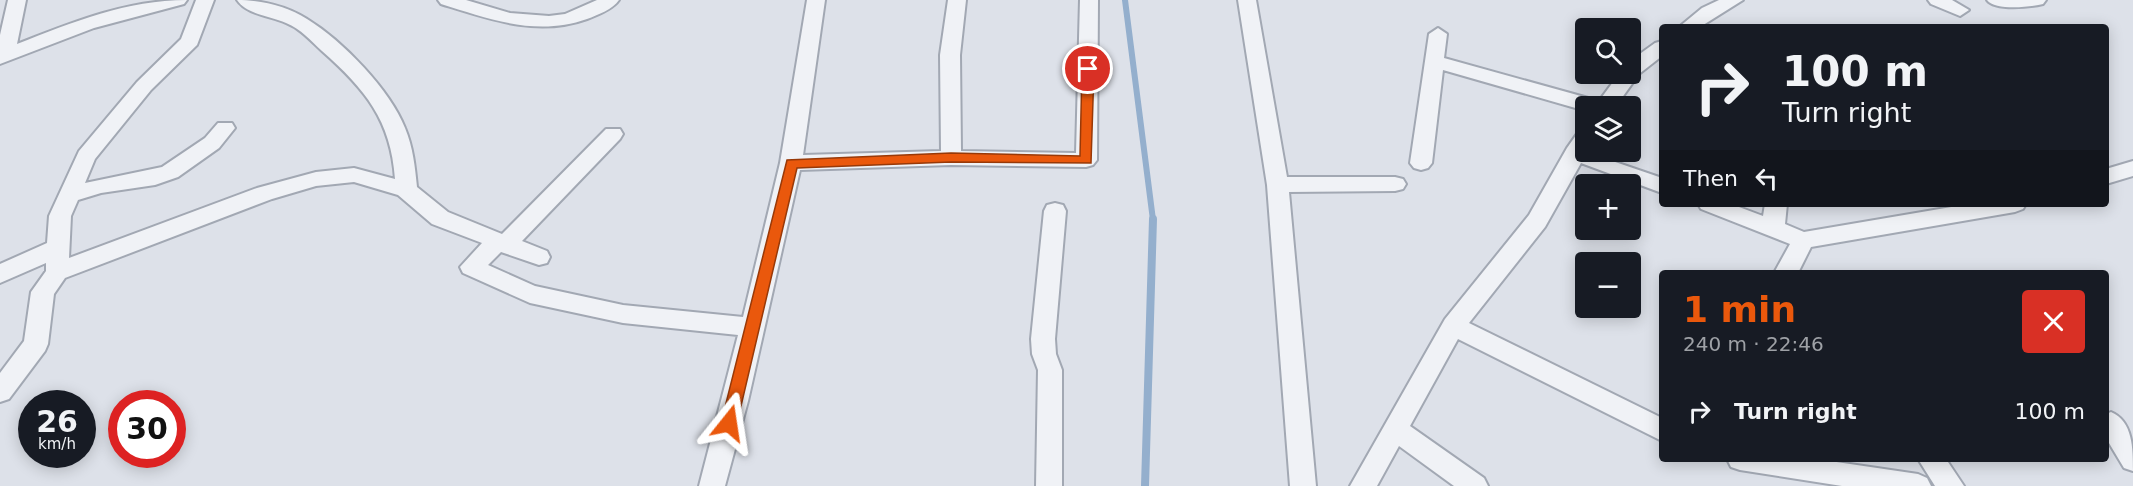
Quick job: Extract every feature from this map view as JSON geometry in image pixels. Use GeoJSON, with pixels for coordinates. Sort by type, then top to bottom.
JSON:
{"type":"FeatureCollection","features":[{"type":"Feature","properties":{"kind":"street"},"geometry":{"type":"LineString","coordinates":[[2,57],[17,0]]}},
{"type":"Feature","properties":{"kind":"street"},"geometry":{"type":"LineString","coordinates":[[2,57],[69,29],[116,13],[178,0]]}},
{"type":"Feature","properties":{"kind":"street"},"geometry":{"type":"LineString","coordinates":[[0,392],[36,344],[43,292],[57,272],[60,216],[86,156],[144,86],[189,41],[205,0]]}},
{"type":"Feature","properties":{"kind":"street"},"geometry":{"type":"LineString","coordinates":[[246,0],[269,12],[300,22],[368,83],[381,99],[398,138],[405,158],[406,190]]}},
{"type":"Feature","properties":{"kind":"street"},"geometry":{"type":"LineString","coordinates":[[447,0],[510,20],[536,23],[564,22],[595,10],[610,0]]}},
{"type":"Feature","properties":{"kind":"street"},"geometry":{"type":"LineString","coordinates":[[712,486],[791,163],[816,0]]}},
{"type":"Feature","properties":{"kind":"street"},"geometry":{"type":"LineString","coordinates":[[951,158],[950,55],[957,0]]}},
{"type":"Feature","properties":{"kind":"street"},"geometry":{"type":"LineString","coordinates":[[791,163],[951,158],[1086,160],[1089,0]]}},
{"type":"Feature","properties":{"kind":"street"},"geometry":{"type":"LineString","coordinates":[[1247,0],[1278,185],[1304,486]]}},
{"type":"Feature","properties":{"kind":"street"},"geometry":{"type":"LineString","coordinates":[[1692,24],[1708,12],[1734,0]]}},
{"type":"Feature","properties":{"kind":"street"},"geometry":{"type":"LineString","coordinates":[[1937,0],[1960,10]]}},
{"type":"Feature","properties":{"kind":"street"},"geometry":{"type":"LineString","coordinates":[[1996,0],[2037,0]]}},
{"type":"Feature","properties":{"kind":"street"},"geometry":{"type":"LineString","coordinates":[[1421,163],[1438,34]]}},
{"type":"Feature","properties":{"kind":"street"},"geometry":{"type":"LineString","coordinates":[[1641,63],[1659,49]]}},
{"type":"Feature","properties":{"kind":"street"},"geometry":{"type":"LineString","coordinates":[[1434,61],[1575,101]]}},
{"type":"Feature","properties":{"kind":"street"},"geometry":{"type":"LineString","coordinates":[[69,195],[101,186],[141,182],[170,172],[212,143],[225,128]]}},
{"type":"Feature","properties":{"kind":"street"},"geometry":{"type":"LineString","coordinates":[[613,134],[502,244],[471,267],[530,294],[623,314],[752,327]]}},
{"type":"Feature","properties":{"kind":"street"},"geometry":{"type":"LineString","coordinates":[[1363,486],[1453,326],[1537,221],[1575,153]]}},
{"type":"Feature","properties":{"kind":"street"},"geometry":{"type":"LineString","coordinates":[[1615,162],[1659,184]]}},
{"type":"Feature","properties":{"kind":"street"},"geometry":{"type":"LineString","coordinates":[[2109,176],[2133,168]]}},
{"type":"Feature","properties":{"kind":"street"},"geometry":{"type":"LineString","coordinates":[[57,272],[265,193],[316,179],[354,175],[406,190],[440,218],[539,257]]}},
{"type":"Feature","properties":{"kind":"street"},"geometry":{"type":"LineString","coordinates":[[1278,185],[1395,184]]}},
{"type":"Feature","properties":{"kind":"street"},"geometry":{"type":"LineString","coordinates":[[1717,207],[1803,240],[1997,207]]}},
{"type":"Feature","properties":{"kind":"street"},"geometry":{"type":"LineString","coordinates":[[1773,228],[1776,207]]}},
{"type":"Feature","properties":{"kind":"street"},"geometry":{"type":"LineString","coordinates":[[1049,486],[1050,370],[1044,354],[1043,339],[1055,211]]}},
{"type":"Feature","properties":{"kind":"street"},"geometry":{"type":"LineString","coordinates":[[1788,270],[1803,240]]}},
{"type":"Feature","properties":{"kind":"street"},"geometry":{"type":"LineString","coordinates":[[0,274],[34,256],[59,247]]}},
{"type":"Feature","properties":{"kind":"street"},"geometry":{"type":"LineString","coordinates":[[1453,326],[1659,429]]}},
{"type":"Feature","properties":{"kind":"street"},"geometry":{"type":"LineString","coordinates":[[2117,423],[2133,460]]}},
{"type":"Feature","properties":{"kind":"street"},"geometry":{"type":"LineString","coordinates":[[1395,429],[1475,486]]}},
{"type":"Feature","properties":{"kind":"street"},"geometry":{"type":"LineString","coordinates":[[1760,462],[1918,486]]}},
{"type":"Feature","properties":{"kind":"street"},"geometry":{"type":"LineString","coordinates":[[1933,462],[1951,486]]}},
{"type":"Feature","properties":{"kind":"waterway"},"geometry":{"type":"LineString","coordinates":[[1125,0],[1153,220]]}},
{"type":"Feature","properties":{"kind":"waterway"},"geometry":{"type":"LineString","coordinates":[[1145,486],[1153,220]]}},
{"type":"Feature","properties":{"kind":"route"},"geometry":{"type":"LineString","coordinates":[[729,423],[791,163],[951,158],[1086,160],[1088,69]]}}]}
